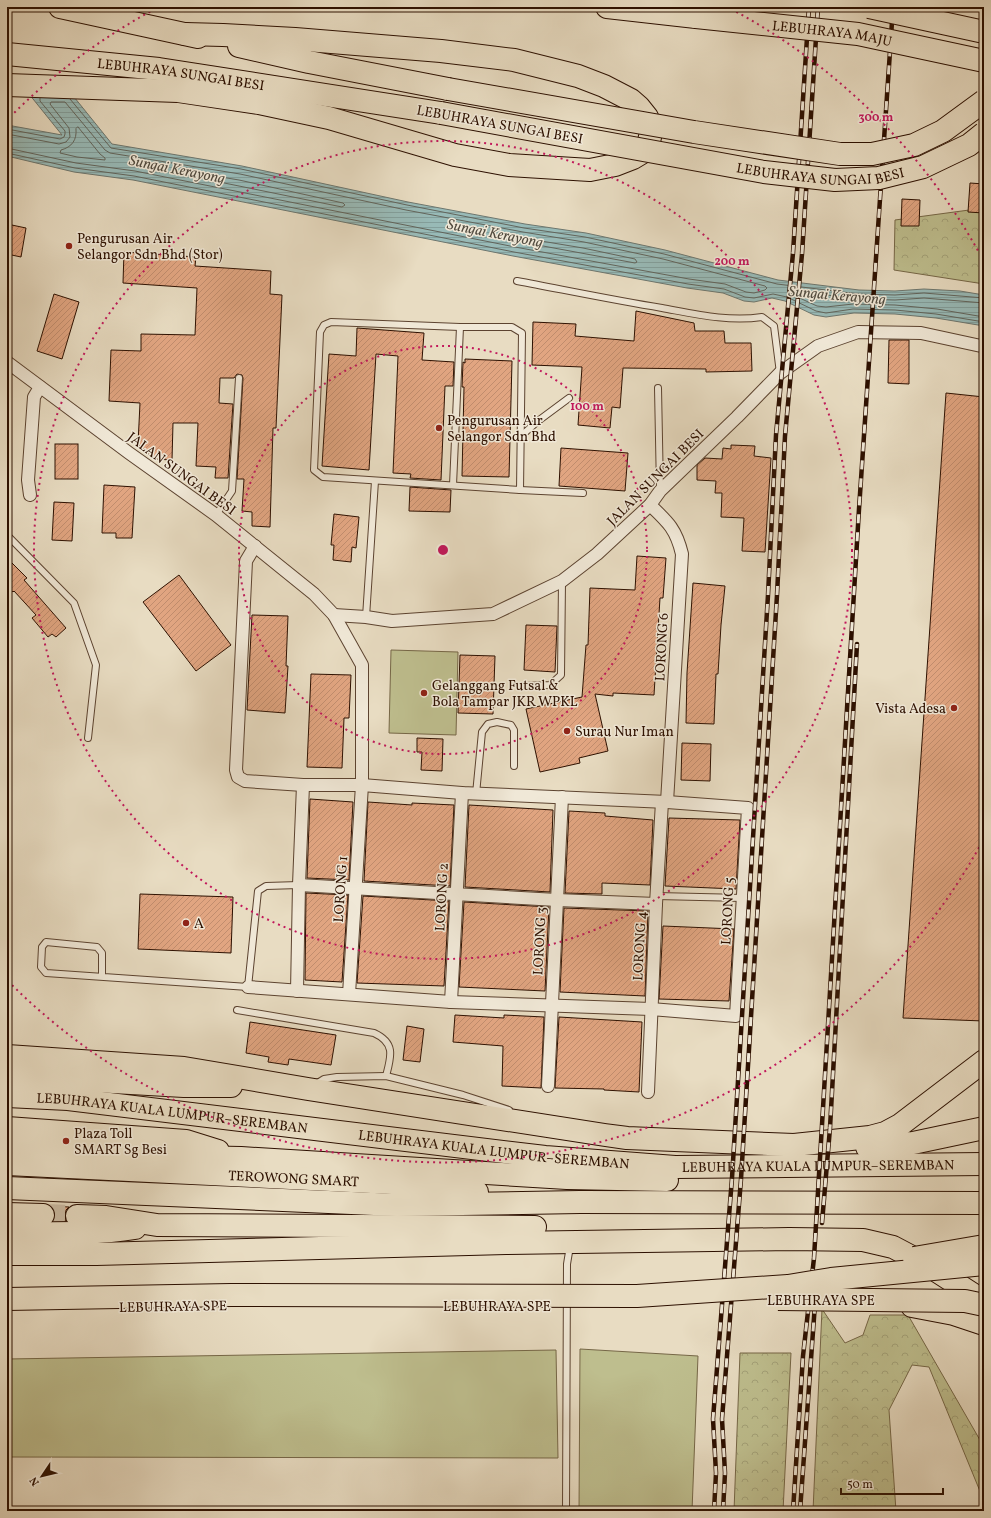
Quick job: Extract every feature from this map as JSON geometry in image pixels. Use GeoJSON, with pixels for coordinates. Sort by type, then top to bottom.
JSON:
{"type":"FeatureCollection","features":[{"type":"Feature","properties":{"kind":"highway","name":"LEBUHRAYA SUNGAI BESI"},"geometry":{"type":"LineString","coordinates":[[60,7],[309,62],[448,89],[694,132],[840,154],[872,154],[914,144],[942,131],[984,101]]}},
{"type":"Feature","properties":{"kind":"highway","name":"LEBUHRAYA MAJU"},"geometry":{"type":"LineString","coordinates":[[607,7],[858,34],[984,60]]}},
{"type":"Feature","properties":{"kind":"highway"},"geometry":{"type":"LineString","coordinates":[[869,7],[984,32]]}},
{"type":"Feature","properties":{"kind":"highway"},"geometry":{"type":"LineString","coordinates":[[7,85],[178,91],[259,102],[329,118],[455,155],[509,165],[590,170],[615,165],[633,158],[643,152],[649,141],[652,130],[647,117],[639,107],[631,100],[604,86],[578,76],[514,60],[441,51],[295,39],[185,34]]}},
{"type":"Feature","properties":{"kind":"highway","name":"LEBUHRAYA SUNGAI BESI"},"geometry":{"type":"LineString","coordinates":[[7,54],[159,69],[441,113],[764,172],[835,180],[879,178],[923,167],[969,145],[984,133]]}},
{"type":"Feature","properties":{"kind":"highway"},"geometry":{"type":"LineString","coordinates":[[7,1056],[184,1068],[605,1136],[794,1145],[870,1138],[885,1133],[900,1125],[984,1061]]}},
{"type":"Feature","properties":{"kind":"highway"},"geometry":{"type":"LineString","coordinates":[[7,1076],[184,1086],[282,1085]]}},
{"type":"Feature","properties":{"kind":"highway","name":"LEBUHRAYA KUALA LUMPUR–SEREMBAN"},"geometry":{"type":"LineString","coordinates":[[7,1096],[68,1099],[545,1157],[675,1167],[984,1164]]}},
{"type":"Feature","properties":{"kind":"highway","name":"TEROWONG SMART"},"geometry":{"type":"LineString","coordinates":[[7,1128],[186,1141],[240,1158]]}},
{"type":"Feature","properties":{"kind":"highway"},"geometry":{"type":"LineString","coordinates":[[675,1167],[704,1154],[875,1147],[913,1143],[984,1128]]}},
{"type":"Feature","properties":{"kind":"highway","name":"TEROWONG SMART"},"geometry":{"type":"LineString","coordinates":[[7,1147],[142,1156],[240,1158],[567,1178],[680,1181],[728,1166]]}},
{"type":"Feature","properties":{"kind":"highway","name":"TEROWONG SMART"},"geometry":{"type":"LineString","coordinates":[[7,1164],[392,1183],[580,1202]]}},
{"type":"Feature","properties":{"kind":"highway"},"geometry":{"type":"LineString","coordinates":[[7,1188],[397,1205],[580,1202],[984,1203]]}},
{"type":"Feature","properties":{"kind":"highway"},"geometry":{"type":"LineString","coordinates":[[7,1214],[43,1215]]}},
{"type":"Feature","properties":{"kind":"highway"},"geometry":{"type":"LineString","coordinates":[[77,1216],[106,1217],[157,1225]]}},
{"type":"Feature","properties":{"kind":"highway"},"geometry":{"type":"LineString","coordinates":[[7,1233],[102,1233],[157,1225],[614,1227],[764,1224],[858,1227],[891,1234],[945,1253],[984,1271]]}},
{"type":"Feature","properties":{"kind":"highway"},"geometry":{"type":"LineString","coordinates":[[7,1254],[96,1254],[579,1242],[789,1239],[863,1240],[894,1247],[929,1266],[976,1297],[984,1309]]}},
{"type":"Feature","properties":{"kind":"highway"},"geometry":{"type":"LineString","coordinates":[[915,1243],[971,1277],[984,1289]]}},
{"type":"Feature","properties":{"kind":"highway"},"geometry":{"type":"LineString","coordinates":[[831,1279],[914,1257],[984,1246]]}},
{"type":"Feature","properties":{"kind":"highway","name":"LEBUHRAYA SPE"},"geometry":{"type":"LineString","coordinates":[[7,1299],[231,1295],[637,1296],[788,1286],[831,1279],[984,1264]]}},
{"type":"Feature","properties":{"kind":"highway","name":"LEBUHRAYA SPE"},"geometry":{"type":"LineString","coordinates":[[7,1309],[231,1305],[642,1306],[793,1298],[884,1300],[954,1314],[984,1324]]}},
{"type":"Feature","properties":{"kind":"highway"},"geometry":{"type":"LineString","coordinates":[[884,1300],[965,1301],[984,1305]]}},
{"type":"Feature","properties":{"kind":"street","name":"JALAN SUNGAI BESI"},"geometry":{"type":"LineString","coordinates":[[334,615],[366,617],[392,622],[493,614],[562,581],[597,554],[650,505],[660,491],[738,417],[780,373],[818,346],[858,332],[921,333],[981,346]]}},
{"type":"Feature","properties":{"kind":"street","name":"JALAN SUNGAI BESI"},"geometry":{"type":"LineString","coordinates":[[7,362],[216,515],[314,594],[334,615],[362,665],[362,785]]}},
{"type":"Feature","properties":{"kind":"street"},"geometry":{"type":"LineString","coordinates":[[30,495],[28,480],[34,397],[40,387]]}},
{"type":"Feature","properties":{"kind":"street","name":"LORONG 6"},"geometry":{"type":"LineString","coordinates":[[650,505],[671,525],[678,539],[682,554],[665,802]]}},
{"type":"Feature","properties":{"kind":"street"},"geometry":{"type":"LineString","coordinates":[[255,546],[246,561],[236,770],[238,777],[245,781],[303,785],[362,785],[476,794],[665,802]]}},
{"type":"Feature","properties":{"kind":"street"},"geometry":{"type":"LineString","coordinates":[[297,991],[303,785]]}},
{"type":"Feature","properties":{"kind":"street","name":"LORONG 1"},"geometry":{"type":"LineString","coordinates":[[349,994],[362,785]]}},
{"type":"Feature","properties":{"kind":"street","name":"LORONG 2"},"geometry":{"type":"LineString","coordinates":[[451,1002],[462,793]]}},
{"type":"Feature","properties":{"kind":"street","name":"LORONG 3"},"geometry":{"type":"LineString","coordinates":[[548,1086],[562,797]]}},
{"type":"Feature","properties":{"kind":"street","name":"LORONG 5"},"geometry":{"type":"LineString","coordinates":[[651,1009],[736,1016],[748,808],[665,802]]}},
{"type":"Feature","properties":{"kind":"street","name":"LORONG 4"},"geometry":{"type":"LineString","coordinates":[[648,1092],[657,900],[665,802]]}},
{"type":"Feature","properties":{"kind":"street"},"geometry":{"type":"LineString","coordinates":[[299,885],[557,900],[657,900]]}},
{"type":"Feature","properties":{"kind":"street"},"geometry":{"type":"LineString","coordinates":[[248,987],[451,1002],[651,1009]]}},
{"type":"Feature","properties":{"kind":"lane"},"geometry":{"type":"LineString","coordinates":[[517,280],[623,302],[718,318],[748,319],[762,317],[774,326],[780,373]]}},
{"type":"Feature","properties":{"kind":"lane"},"geometry":{"type":"LineString","coordinates":[[520,490],[522,333],[512,327],[460,327],[331,322],[324,325],[320,332],[314,470],[323,477],[453,484],[520,490],[583,493]]}},
{"type":"Feature","properties":{"kind":"lane"},"geometry":{"type":"LineString","coordinates":[[453,484],[460,327]]}},
{"type":"Feature","properties":{"kind":"lane"},"geometry":{"type":"LineString","coordinates":[[216,515],[232,491],[239,378]]}},
{"type":"Feature","properties":{"kind":"lane"},"geometry":{"type":"LineString","coordinates":[[658,388],[660,491]]}},
{"type":"Feature","properties":{"kind":"lane"},"geometry":{"type":"LineString","coordinates":[[521,436],[538,421],[569,398]]}},
{"type":"Feature","properties":{"kind":"lane"},"geometry":{"type":"LineString","coordinates":[[366,617],[376,481]]}},
{"type":"Feature","properties":{"kind":"lane"},"geometry":{"type":"LineString","coordinates":[[7,535],[74,604],[96,665],[88,738]]}},
{"type":"Feature","properties":{"kind":"lane"},"geometry":{"type":"LineString","coordinates":[[525,686],[550,685],[561,675],[562,581]]}},
{"type":"Feature","properties":{"kind":"lane"},"geometry":{"type":"LineString","coordinates":[[476,794],[482,732],[488,724],[497,722],[511,726],[514,730],[514,766]]}},
{"type":"Feature","properties":{"kind":"lane"},"geometry":{"type":"LineString","coordinates":[[102,978],[102,953],[97,947],[46,942],[42,947],[41,967],[46,973],[102,978],[248,987],[258,892],[266,886],[299,885]]}},
{"type":"Feature","properties":{"kind":"lane"},"geometry":{"type":"LineString","coordinates":[[657,900],[743,898]]}},
{"type":"Feature","properties":{"kind":"lane"},"geometry":{"type":"LineString","coordinates":[[237,1010],[374,1033],[382,1036],[387,1042],[391,1056],[386,1076]]}},
{"type":"Feature","properties":{"kind":"lane"},"geometry":{"type":"LineString","coordinates":[[308,1089],[324,1079],[337,1077],[386,1076],[463,1095],[514,1111]]}},
{"type":"Feature","properties":{"kind":"lane"},"geometry":{"type":"LineString","coordinates":[[568,1122],[605,1136]]}},
{"type":"Feature","properties":{"kind":"lane"},"geometry":{"type":"LineString","coordinates":[[566,1511],[567,1264],[569,1252],[579,1242]]}},
{"type":"Feature","properties":{"kind":"green space"},"geometry":{"type":"Polygon","coordinates":[[[984,208],[984,284],[894,270],[895,220],[984,208]]]}},
{"type":"Feature","properties":{"kind":"green space","name":"Gelanggang Futsal & Bola Tampar JKR WPKL"},"geometry":{"type":"Polygon","coordinates":[[[391,650],[458,652],[456,735],[389,733],[391,650]]]}},
{"type":"Feature","properties":{"kind":"green space"},"geometry":{"type":"Polygon","coordinates":[[[822,1309],[845,1343],[863,1335],[870,1315],[908,1315],[984,1447],[984,1501],[929,1367],[912,1365],[889,1410],[896,1511],[813,1511],[822,1309]]]}},
{"type":"Feature","properties":{"kind":"green space"},"geometry":{"type":"Polygon","coordinates":[[[580,1349],[698,1356],[692,1511],[579,1511],[580,1349]]]}},
{"type":"Feature","properties":{"kind":"green space"},"geometry":{"type":"Polygon","coordinates":[[[556,1350],[558,1458],[7,1457],[7,1359],[556,1350]]]}},
{"type":"Feature","properties":{"kind":"green space"},"geometry":{"type":"Polygon","coordinates":[[[740,1353],[791,1353],[783,1511],[734,1511],[740,1353]]]}},
{"type":"Feature","properties":{"kind":"water","name":"Sungai Kerayong"},"geometry":{"type":"Polygon","coordinates":[[[70,92],[112,144],[242,166],[408,202],[525,224],[586,233],[665,250],[778,280],[859,290],[895,291],[924,289],[960,291],[984,295],[984,326],[936,318],[895,314],[854,313],[826,317],[814,315],[785,301],[772,298],[754,302],[744,301],[723,293],[687,288],[513,256],[133,180],[74,172],[7,156],[7,125],[62,135],[29,94],[70,92]]]}},
{"type":"Feature","properties":{"kind":"building"},"geometry":{"type":"Polygon","coordinates":[[[970,183],[984,184],[984,213],[968,212],[970,183]]]}},
{"type":"Feature","properties":{"kind":"building"},"geometry":{"type":"Polygon","coordinates":[[[902,199],[920,200],[919,226],[901,226],[902,199]]]}},
{"type":"Feature","properties":{"kind":"building"},"geometry":{"type":"Polygon","coordinates":[[[7,224],[26,228],[21,257],[7,254],[7,224]]]}},
{"type":"Feature","properties":{"kind":"building"},"geometry":{"type":"Polygon","coordinates":[[[124,252],[196,257],[195,266],[271,271],[270,294],[282,295],[276,428],[273,428],[270,527],[252,526],[252,512],[242,511],[244,479],[237,479],[242,375],[237,374],[234,378],[220,378],[219,403],[233,404],[228,478],[215,478],[216,467],[196,466],[198,423],[173,423],[172,460],[154,459],[138,444],[140,403],[109,401],[111,350],[141,351],[141,334],[195,335],[197,288],[123,283],[124,252]]]}},
{"type":"Feature","properties":{"kind":"building"},"geometry":{"type":"Polygon","coordinates":[[[54,294],[79,302],[62,359],[37,351],[54,294]]]}},
{"type":"Feature","properties":{"kind":"building"},"geometry":{"type":"Polygon","coordinates":[[[636,311],[694,323],[695,331],[724,331],[725,343],[751,343],[752,371],[706,372],[706,369],[623,368],[620,408],[612,407],[610,428],[578,425],[582,367],[532,365],[533,322],[576,324],[575,336],[634,341],[636,311]]]}},
{"type":"Feature","properties":{"kind":"building"},"geometry":{"type":"Polygon","coordinates":[[[357,328],[424,333],[422,360],[454,362],[453,386],[445,386],[441,480],[410,478],[411,474],[393,473],[398,356],[376,354],[369,470],[322,466],[329,354],[356,356],[357,328]]]}},
{"type":"Feature","properties":{"kind":"building"},"geometry":{"type":"Polygon","coordinates":[[[889,340],[909,340],[909,384],[888,383],[889,340]]]}},
{"type":"Feature","properties":{"kind":"building"},"geometry":{"type":"Polygon","coordinates":[[[465,359],[512,361],[509,477],[462,476],[464,387],[462,387],[463,362],[465,363],[465,359]]]}},
{"type":"Feature","properties":{"kind":"building","name":"Vista Adesa"},"geometry":{"type":"Polygon","coordinates":[[[946,393],[984,397],[984,1021],[903,1018],[946,393]]]}},
{"type":"Feature","properties":{"kind":"building"},"geometry":{"type":"Polygon","coordinates":[[[55,444],[78,444],[78,479],[55,479],[55,444]]]}},
{"type":"Feature","properties":{"kind":"building"},"geometry":{"type":"Polygon","coordinates":[[[731,445],[755,446],[754,456],[771,458],[765,552],[742,551],[744,518],[721,517],[722,493],[715,493],[716,481],[697,480],[697,465],[705,458],[722,459],[723,448],[731,449],[731,445]]]}},
{"type":"Feature","properties":{"kind":"building"},"geometry":{"type":"Polygon","coordinates":[[[561,448],[628,453],[625,491],[559,486],[561,448]]]}},
{"type":"Feature","properties":{"kind":"building"},"geometry":{"type":"Polygon","coordinates":[[[104,485],[135,487],[132,538],[116,538],[116,533],[102,533],[104,485]]]}},
{"type":"Feature","properties":{"kind":"building"},"geometry":{"type":"Polygon","coordinates":[[[410,487],[451,490],[450,512],[409,511],[410,487]]]}},
{"type":"Feature","properties":{"kind":"building"},"geometry":{"type":"Polygon","coordinates":[[[54,502],[74,503],[72,541],[52,540],[54,502]]]}},
{"type":"Feature","properties":{"kind":"building"},"geometry":{"type":"Polygon","coordinates":[[[334,514],[359,517],[356,548],[352,547],[351,562],[333,560],[334,545],[331,545],[334,514]]]}},
{"type":"Feature","properties":{"kind":"building"},"geometry":{"type":"Polygon","coordinates":[[[637,556],[666,558],[663,598],[660,598],[654,695],[613,693],[613,696],[595,694],[608,751],[579,758],[580,763],[540,772],[526,709],[582,697],[586,645],[588,645],[590,588],[635,590],[637,556]]]}},
{"type":"Feature","properties":{"kind":"building"},"geometry":{"type":"Polygon","coordinates":[[[7,558],[27,578],[24,580],[66,628],[56,637],[52,634],[48,637],[32,618],[36,615],[14,591],[13,592],[7,587],[7,558]]]}},
{"type":"Feature","properties":{"kind":"building"},"geometry":{"type":"Polygon","coordinates":[[[179,575],[231,645],[196,671],[143,602],[179,575]]]}},
{"type":"Feature","properties":{"kind":"building"},"geometry":{"type":"Polygon","coordinates":[[[693,583],[725,586],[718,674],[716,674],[714,724],[686,723],[687,673],[693,583]]]}},
{"type":"Feature","properties":{"kind":"building"},"geometry":{"type":"Polygon","coordinates":[[[252,615],[288,616],[286,666],[288,666],[285,713],[247,710],[252,615]]]}},
{"type":"Feature","properties":{"kind":"building"},"geometry":{"type":"Polygon","coordinates":[[[526,625],[557,626],[555,672],[524,670],[526,625]]]}},
{"type":"Feature","properties":{"kind":"building"},"geometry":{"type":"Polygon","coordinates":[[[460,655],[495,656],[493,714],[458,713],[460,655]]]}},
{"type":"Feature","properties":{"kind":"building"},"geometry":{"type":"Polygon","coordinates":[[[311,674],[351,675],[349,718],[344,718],[342,768],[307,767],[311,674]]]}},
{"type":"Feature","properties":{"kind":"building"},"geometry":{"type":"Polygon","coordinates":[[[417,738],[443,739],[442,771],[421,770],[422,752],[417,752],[417,738]]]}},
{"type":"Feature","properties":{"kind":"building"},"geometry":{"type":"Polygon","coordinates":[[[682,743],[711,744],[710,781],[681,780],[682,743]]]}},
{"type":"Feature","properties":{"kind":"building"},"geometry":{"type":"Polygon","coordinates":[[[310,799],[353,802],[349,880],[307,878],[310,799]]]}},
{"type":"Feature","properties":{"kind":"building"},"geometry":{"type":"Polygon","coordinates":[[[368,802],[412,805],[412,803],[454,805],[450,886],[364,881],[368,802]]]}},
{"type":"Feature","properties":{"kind":"building"},"geometry":{"type":"Polygon","coordinates":[[[469,805],[553,810],[550,892],[465,887],[469,805]]]}},
{"type":"Feature","properties":{"kind":"building"},"geometry":{"type":"Polygon","coordinates":[[[569,811],[605,813],[605,816],[653,820],[650,885],[602,883],[602,894],[565,893],[569,811]]]}},
{"type":"Feature","properties":{"kind":"building"},"geometry":{"type":"Polygon","coordinates":[[[669,818],[740,820],[736,889],[665,886],[669,818]]]}},
{"type":"Feature","properties":{"kind":"building"},"geometry":{"type":"Polygon","coordinates":[[[306,893],[348,895],[342,982],[305,980],[306,893]]]}},
{"type":"Feature","properties":{"kind":"building","name":"A"},"geometry":{"type":"Polygon","coordinates":[[[140,894],[233,897],[231,953],[138,949],[140,894]]]}},
{"type":"Feature","properties":{"kind":"building"},"geometry":{"type":"Polygon","coordinates":[[[363,896],[449,901],[444,986],[357,983],[363,896]]]}},
{"type":"Feature","properties":{"kind":"building"},"geometry":{"type":"Polygon","coordinates":[[[464,902],[549,907],[545,991],[459,987],[464,902]]]}},
{"type":"Feature","properties":{"kind":"building"},"geometry":{"type":"Polygon","coordinates":[[[564,908],[648,911],[645,996],[560,992],[564,908]]]}},
{"type":"Feature","properties":{"kind":"building"},"geometry":{"type":"Polygon","coordinates":[[[663,926],[734,929],[729,1001],[659,999],[663,926]]]}},
{"type":"Feature","properties":{"kind":"building"},"geometry":{"type":"Polygon","coordinates":[[[455,1015],[504,1018],[504,1015],[544,1017],[541,1088],[502,1086],[503,1046],[453,1042],[455,1015]]]}},
{"type":"Feature","properties":{"kind":"building"},"geometry":{"type":"Polygon","coordinates":[[[559,1017],[642,1022],[639,1092],[604,1089],[555,1088],[559,1017]]]}},
{"type":"Feature","properties":{"kind":"building"},"geometry":{"type":"Polygon","coordinates":[[[250,1022],[336,1035],[331,1065],[289,1059],[288,1065],[268,1062],[269,1057],[246,1053],[250,1022]]]}},
{"type":"Feature","properties":{"kind":"building"},"geometry":{"type":"Polygon","coordinates":[[[407,1026],[424,1029],[420,1062],[403,1060],[407,1026]]]}},
{"type":"Feature","properties":{"kind":"building"},"geometry":{"type":"Polygon","coordinates":[[[51,1206],[69,1207],[66,1210],[66,1221],[54,1221],[54,1209],[51,1206]]]}},
{"type":"Feature","properties":{"kind":"tunnel"},"geometry":{"type":"LineString","coordinates":[[43,1215],[77,1216]]}},
{"type":"Feature","properties":{"kind":"railway"},"geometry":{"type":"LineString","coordinates":[[714,1511],[716,1473],[713,1419],[732,1178],[768,595],[776,435],[793,253],[809,7]]}},
{"type":"Feature","properties":{"kind":"railway"},"geometry":{"type":"LineString","coordinates":[[723,1511],[725,1473],[722,1419],[741,1179],[777,595],[785,436],[802,254],[818,7]]}},
{"type":"Feature","properties":{"kind":"railway"},"geometry":{"type":"LineString","coordinates":[[793,1511],[803,1356],[814,1258],[859,509],[893,7]]}},
{"type":"Feature","properties":{"kind":"railway"},"geometry":{"type":"LineString","coordinates":[[822,1223],[830,1128],[857,644]]}},
{"type":"Feature","properties":{"kind":"railway"},"geometry":{"type":"LineString","coordinates":[[800,1511],[816,1290]]}},
{"type":"Feature","properties":{"kind":"place","name":"Pengurusan Air Selangor Sdn Bhd (Stor)"},"geometry":{"type":"Point","coordinates":[69,246]}},
{"type":"Feature","properties":{"kind":"place","name":"Pengurusan Air Selangor Sdn Bhd"},"geometry":{"type":"Point","coordinates":[439,428]}},
{"type":"Feature","properties":{"kind":"place","name":"Gelanggang Futsal & Bola Tampar JKR WPKL"},"geometry":{"type":"Point","coordinates":[424,693]}},
{"type":"Feature","properties":{"kind":"place","name":"Vista Adesa"},"geometry":{"type":"Point","coordinates":[954,708]}},
{"type":"Feature","properties":{"kind":"place","name":"Surau Nur Iman"},"geometry":{"type":"Point","coordinates":[567,731]}},
{"type":"Feature","properties":{"kind":"place","name":"A"},"geometry":{"type":"Point","coordinates":[186,923]}},
{"type":"Feature","properties":{"kind":"place","name":"Plaza Toll SMART Sg Besi"},"geometry":{"type":"Point","coordinates":[66,1141]}}]}
